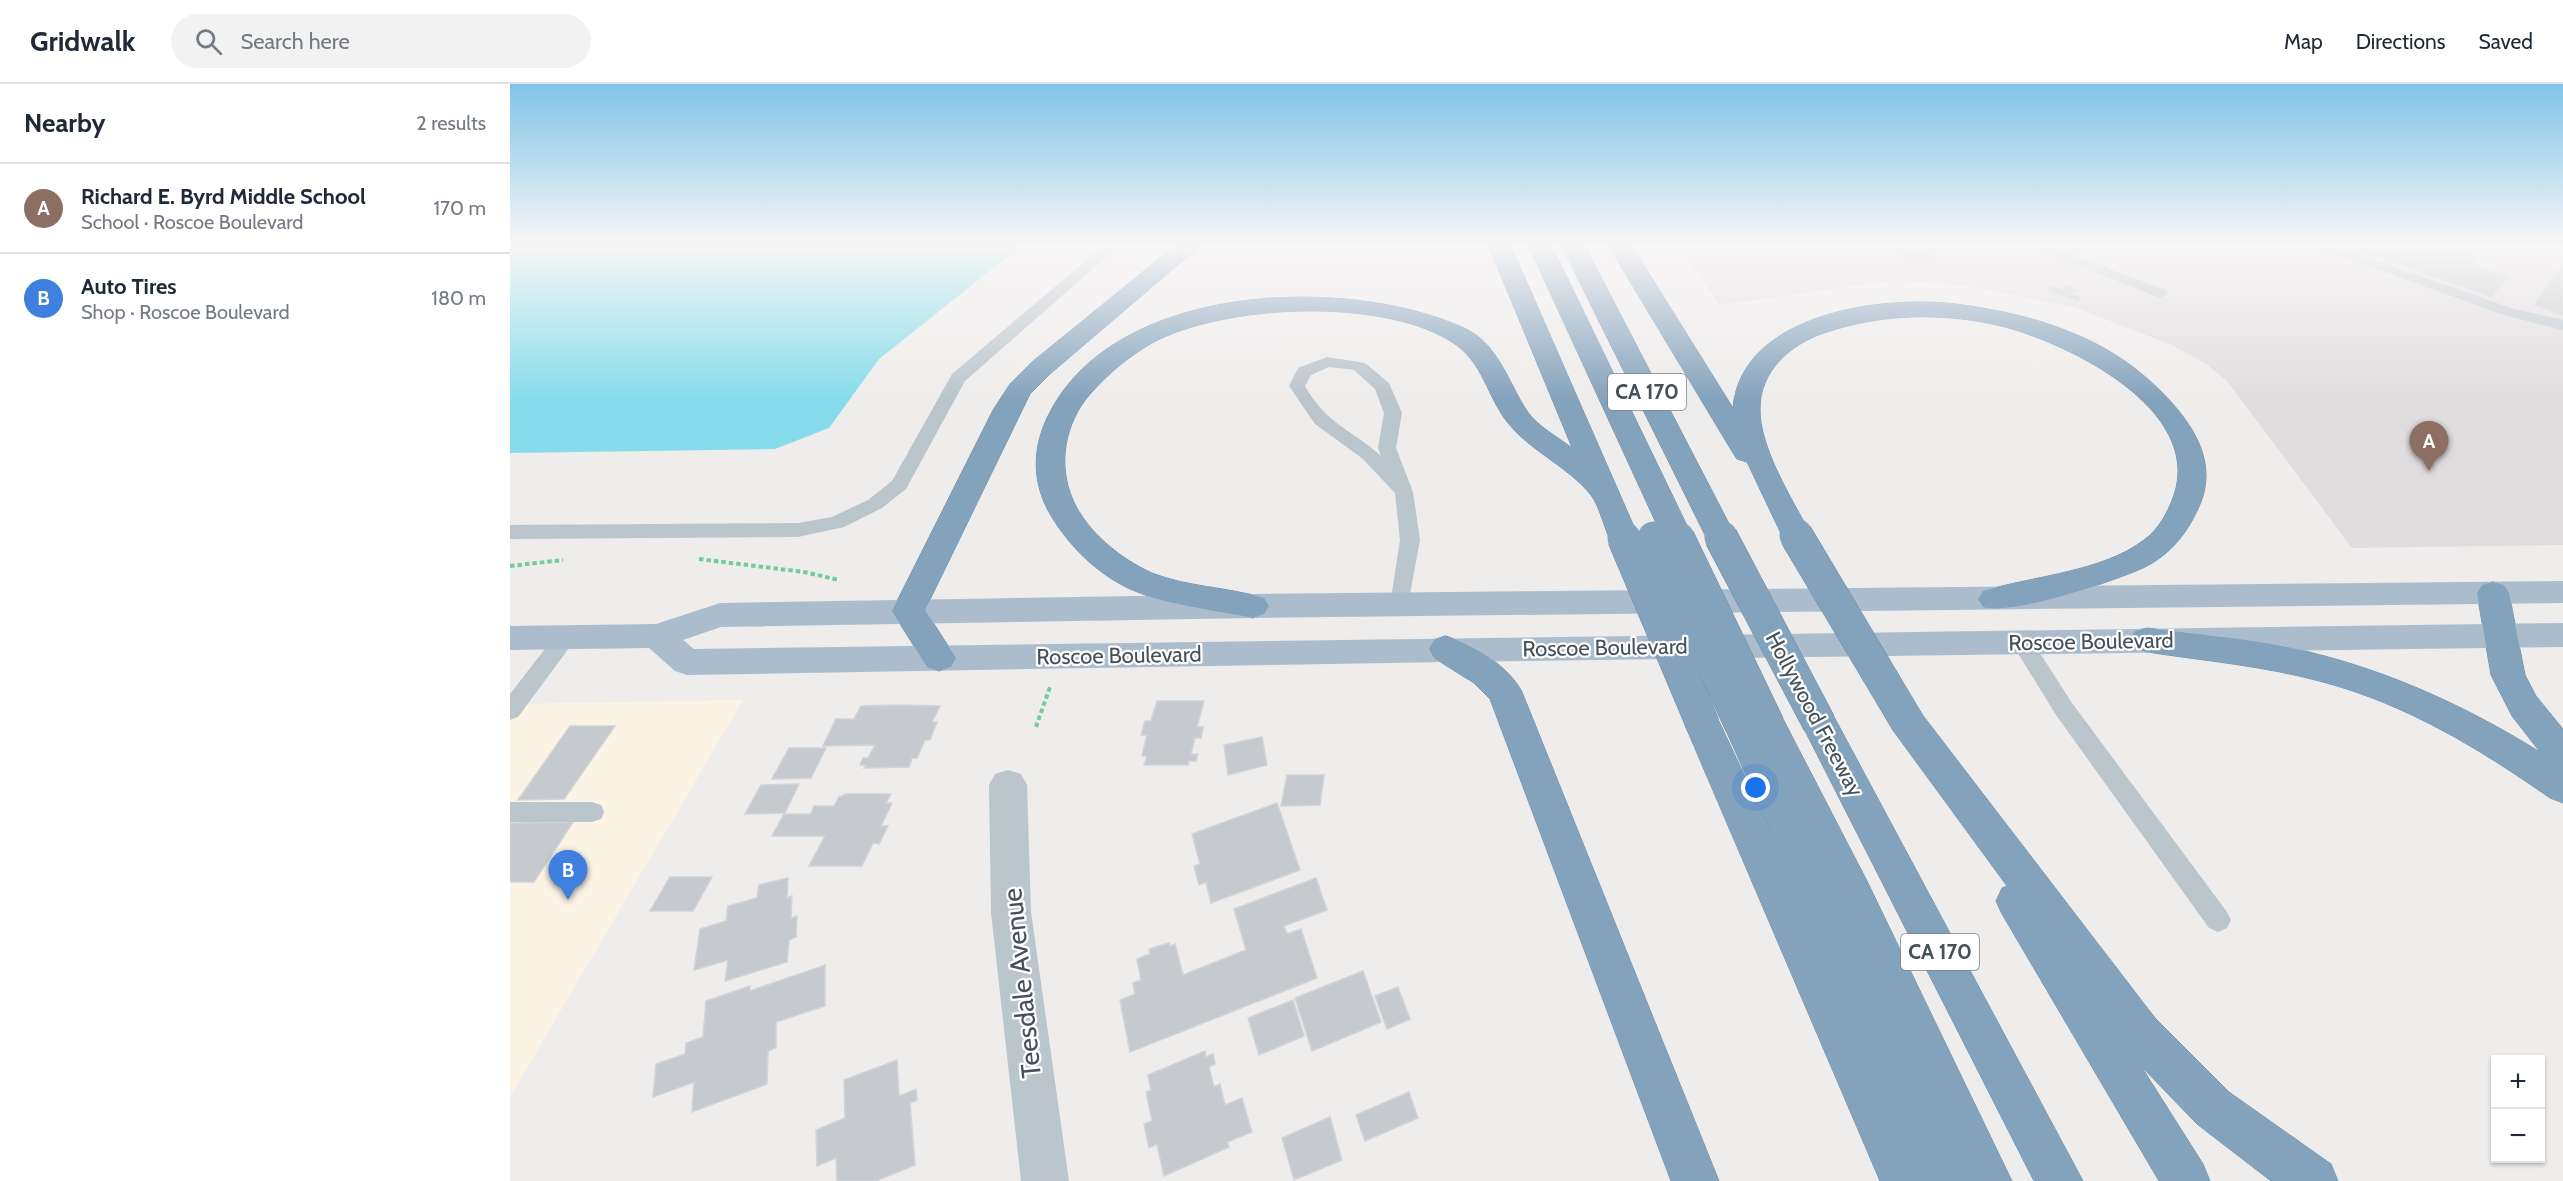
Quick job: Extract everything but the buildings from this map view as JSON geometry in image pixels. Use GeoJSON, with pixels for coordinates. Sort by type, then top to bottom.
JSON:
{"type":"FeatureCollection","features":[{"type":"Feature","properties":{"kind":"highway"},"geometry":{"type":"LineString","coordinates":[[939,658],[908,611],[967,489],[1020,390],[1041,368],[1127,297]]}},
{"type":"Feature","properties":{"kind":"highway"},"geometry":{"type":"LineString","coordinates":[[1522,297],[1604,491]]}},
{"type":"Feature","properties":{"kind":"highway"},"geometry":{"type":"LineString","coordinates":[[1544,297],[1737,725],[1950,1181]]}},
{"type":"Feature","properties":{"kind":"highway"},"geometry":{"type":"LineString","coordinates":[[1560,297],[1652,538],[1737,725],[1853,894],[1988,1181]]}},
{"type":"Feature","properties":{"kind":"highway","name":"Hollywood Freeway"},"geometry":{"type":"LineString","coordinates":[[1599,297],[1721,537],[2059,1181]]}},
{"type":"Feature","properties":{"kind":"highway"},"geometry":{"type":"LineString","coordinates":[[1653,297],[2186,1181]]}},
{"type":"Feature","properties":{"kind":"highway"},"geometry":{"type":"LineString","coordinates":[[1253,606],[1144,582],[1096,552],[1063,514],[1051,479],[1050,446],[1060,415],[1080,384],[1108,360],[1147,337],[1192,320],[1247,308],[1318,302],[1392,311],[1458,334],[1479,352],[1496,375],[1518,417],[1604,491],[1652,538]]}},
{"type":"Feature","properties":{"kind":"highway"},"geometry":{"type":"LineString","coordinates":[[1796,535],[1749,432],[1746,398],[1760,366],[1784,341],[1823,322],[1869,312],[1922,309],[1973,313],[2026,326],[2060,337],[2099,356],[2140,385],[2169,412],[2189,447],[2194,482],[2180,518],[2152,550],[2108,569],[1994,599]]}},
{"type":"Feature","properties":{"kind":"highway"},"geometry":{"type":"LineString","coordinates":[[2493,593],[2508,675],[2524,706],[2563,755]]}},
{"type":"Feature","properties":{"kind":"highway"},"geometry":{"type":"LineString","coordinates":[[2147,640],[2286,660],[2352,676],[2424,703],[2493,740],[2563,787]]}},
{"type":"Feature","properties":{"kind":"highway"},"geometry":{"type":"LineString","coordinates":[[1446,649],[1486,674],[1505,692],[1695,1181]]}},
{"type":"Feature","properties":{"kind":"highway"},"geometry":{"type":"LineString","coordinates":[[1908,723],[2140,1034],[2212,1108],[2301,1174],[2314,1181]]}},
{"type":"Feature","properties":{"kind":"highway"},"geometry":{"type":"LineString","coordinates":[[1737,725],[1768,868],[1904,1181]]}},
{"type":"Feature","properties":{"kind":"main road","name":"Roscoe Boulevard"},"geometry":{"type":"LineString","coordinates":[[510,639],[657,636],[720,615],[1253,606],[2563,592]]}},
{"type":"Feature","properties":{"kind":"main road","name":"Roscoe Boulevard"},"geometry":{"type":"LineString","coordinates":[[657,636],[687,663],[1446,649],[2563,635]]}},
{"type":"Feature","properties":{"kind":"street","name":"Teesdale Avenue"},"geometry":{"type":"LineString","coordinates":[[1008,785],[1011,912],[1045,1181]]}},
{"type":"Feature","properties":{"kind":"lane"},"geometry":{"type":"LineString","coordinates":[[510,532],[798,530],[837,522],[875,504],[899,485],[920,452],[958,378],[1052,297]]}},
{"type":"Feature","properties":{"kind":"lane"},"geometry":{"type":"LineString","coordinates":[[2467,297],[2509,312],[2563,325]]}},
{"type":"Feature","properties":{"kind":"lane"},"geometry":{"type":"LineString","coordinates":[[1400,605],[1410,540],[1404,492],[1387,448],[1393,413],[1383,387],[1359,366],[1327,362],[1304,372],[1297,387],[1306,406],[1327,429],[1368,454],[1404,492]]}},
{"type":"Feature","properties":{"kind":"lane"},"geometry":{"type":"LineString","coordinates":[[510,711],[565,638]]}},
{"type":"Feature","properties":{"kind":"lane"},"geometry":{"type":"LineString","coordinates":[[2022,642],[2064,709],[2218,920]]}},
{"type":"Feature","properties":{"kind":"lane"},"geometry":{"type":"LineString","coordinates":[[510,812],[592,812]]}},
{"type":"Feature","properties":{"kind":"path"},"geometry":{"type":"LineString","coordinates":[[687,558],[724,564],[793,569],[840,581]]}},
{"type":"Feature","properties":{"kind":"path"},"geometry":{"type":"LineString","coordinates":[[510,566],[572,559]]}},
{"type":"Feature","properties":{"kind":"path"},"geometry":{"type":"LineString","coordinates":[[1036,728],[1050,686]]}},
{"type":"Feature","properties":{"kind":"shaded area"},"geometry":{"type":"Polygon","coordinates":[[[1714,297],[1774,297],[1719,305],[1714,297]]]}},
{"type":"Feature","properties":{"kind":"shaded area"},"geometry":{"type":"Polygon","coordinates":[[[2023,297],[2563,297],[2563,545],[2352,548],[2227,381],[2206,364],[2172,345],[2076,308],[2023,297]]]}},
{"type":"Feature","properties":{"kind":"shaded area"},"geometry":{"type":"Polygon","coordinates":[[[743,700],[510,1097],[510,704],[743,700]]]}},
{"type":"Feature","properties":{"kind":"water"},"geometry":{"type":"Polygon","coordinates":[[[510,297],[957,297],[879,359],[829,428],[775,449],[510,453],[510,297]]]}},
{"type":"Feature","properties":{"kind":"place","name":"Richard E. Byrd Middle School"},"geometry":{"type":"Point","coordinates":[2429,471]}},
{"type":"Feature","properties":{"kind":"place","name":"Auto Tires"},"geometry":{"type":"Point","coordinates":[568,900]}}]}
